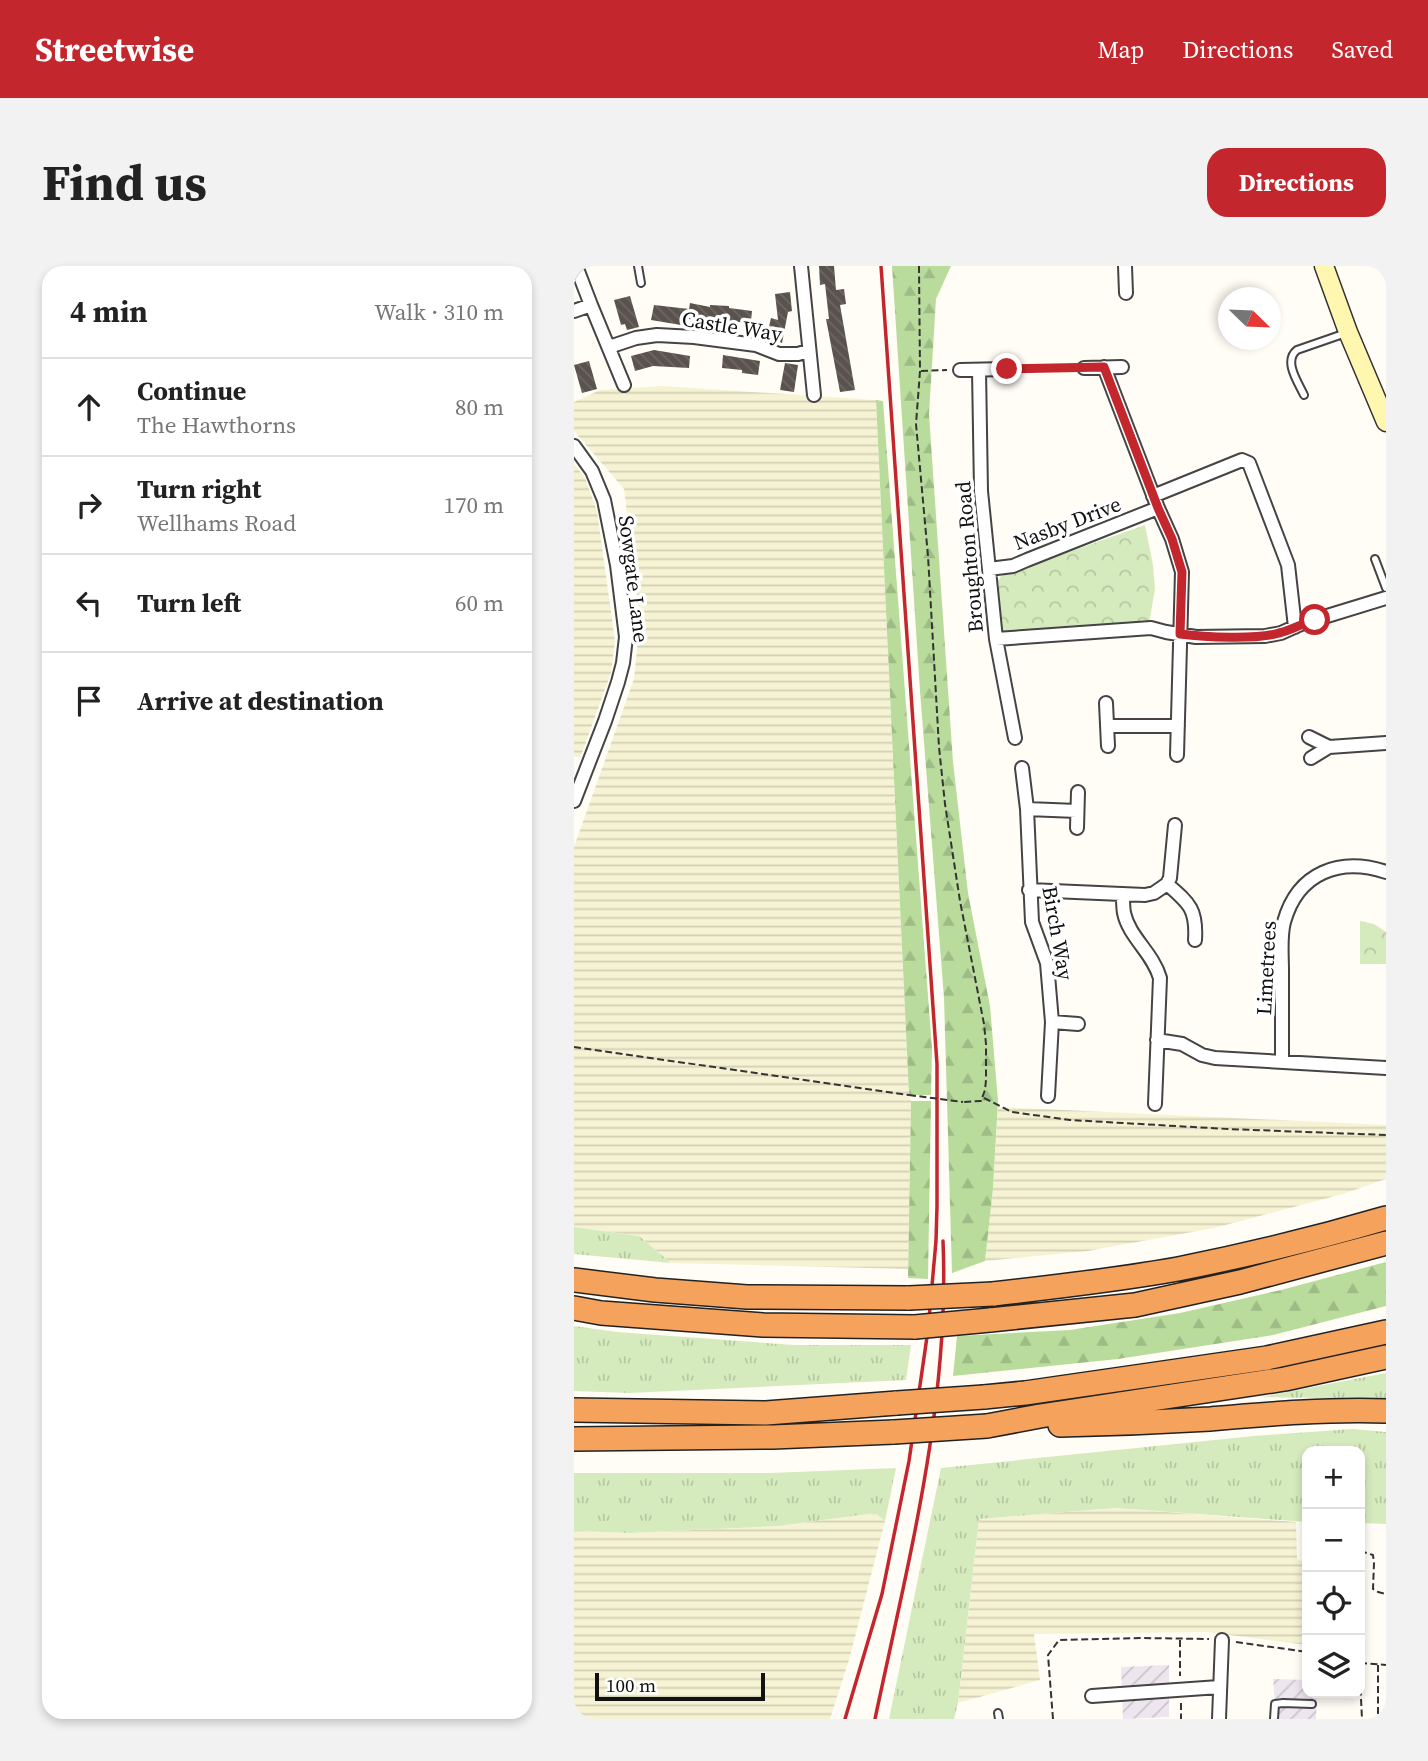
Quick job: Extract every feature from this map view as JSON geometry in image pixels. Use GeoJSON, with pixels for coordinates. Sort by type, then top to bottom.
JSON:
{"type":"FeatureCollection","features":[{"type":"Feature","properties":{"kind":"highway"},"geometry":{"type":"LineString","coordinates":[[574,1280],[747,1297],[909,1298],[993,1294],[1177,1269],[1250,1254],[1386,1218]]}},
{"type":"Feature","properties":{"kind":"highway"},"geometry":{"type":"LineString","coordinates":[[574,1308],[763,1325],[915,1327],[1135,1305],[1240,1282],[1386,1243]]}},
{"type":"Feature","properties":{"kind":"highway"},"geometry":{"type":"LineString","coordinates":[[574,1410],[766,1413],[984,1397],[1267,1358],[1386,1332]]}},
{"type":"Feature","properties":{"kind":"highway"},"geometry":{"type":"LineString","coordinates":[[987,1426],[1285,1379],[1386,1357]]}},
{"type":"Feature","properties":{"kind":"highway"},"geometry":{"type":"LineString","coordinates":[[574,1438],[772,1437],[987,1426],[1125,1424],[1287,1412],[1386,1411]]}},
{"type":"Feature","properties":{"kind":"street"},"geometry":{"type":"LineString","coordinates":[[576,266],[624,385]]}},
{"type":"Feature","properties":{"kind":"street"},"geometry":{"type":"LineString","coordinates":[[801,266],[814,395]]}},
{"type":"Feature","properties":{"kind":"street"},"geometry":{"type":"LineString","coordinates":[[1125,266],[1126,293]]}},
{"type":"Feature","properties":{"kind":"street"},"geometry":{"type":"LineString","coordinates":[[1324,266],[1386,422]]}},
{"type":"Feature","properties":{"kind":"street"},"geometry":{"type":"LineString","coordinates":[[574,311],[591,305]]}},
{"type":"Feature","properties":{"kind":"street","name":"Castle Way"},"geometry":{"type":"LineString","coordinates":[[609,347],[636,338],[657,335],[756,345],[779,354],[808,351]]}},
{"type":"Feature","properties":{"kind":"street"},"geometry":{"type":"LineString","coordinates":[[1104,367],[1172,539],[1182,572],[1177,755]]}},
{"type":"Feature","properties":{"kind":"street"},"geometry":{"type":"LineString","coordinates":[[1084,368],[1122,367]]}},
{"type":"Feature","properties":{"kind":"street"},"geometry":{"type":"LineString","coordinates":[[960,370],[1007,369]]}},
{"type":"Feature","properties":{"kind":"street","name":"Broughton Road"},"geometry":{"type":"LineString","coordinates":[[979,370],[981,491],[996,639],[1015,738]]}},
{"type":"Feature","properties":{"kind":"street","name":"Sowgate Lane"},"geometry":{"type":"LineString","coordinates":[[574,446],[592,471],[604,500],[617,565],[626,637],[618,682],[574,802]]}},
{"type":"Feature","properties":{"kind":"street","name":"Nasby Drive"},"geometry":{"type":"LineString","coordinates":[[989,569],[1013,566],[1242,460],[1249,463],[1288,565],[1295,627]]}},
{"type":"Feature","properties":{"kind":"street"},"geometry":{"type":"LineString","coordinates":[[996,639],[1151,628],[1196,636],[1265,636],[1386,598]]}},
{"type":"Feature","properties":{"kind":"street"},"geometry":{"type":"LineString","coordinates":[[1106,703],[1108,747]]}},
{"type":"Feature","properties":{"kind":"street"},"geometry":{"type":"LineString","coordinates":[[1107,726],[1178,726]]}},
{"type":"Feature","properties":{"kind":"street"},"geometry":{"type":"LineString","coordinates":[[1310,737],[1329,747]]}},
{"type":"Feature","properties":{"kind":"street"},"geometry":{"type":"LineString","coordinates":[[1311,758],[1329,747],[1386,743]]}},
{"type":"Feature","properties":{"kind":"street","name":"Birch Way"},"geometry":{"type":"LineString","coordinates":[[1022,768],[1027,809],[1032,922],[1047,963],[1052,1022],[1048,1096]]}},
{"type":"Feature","properties":{"kind":"street"},"geometry":{"type":"LineString","coordinates":[[1077,828],[1078,792]]}},
{"type":"Feature","properties":{"kind":"street"},"geometry":{"type":"LineString","coordinates":[[1027,809],[1077,811]]}},
{"type":"Feature","properties":{"kind":"street"},"geometry":{"type":"LineString","coordinates":[[1029,890],[1124,895],[1154,893],[1167,884],[1170,878],[1175,825]]}},
{"type":"Feature","properties":{"kind":"street","name":"Limetrees"},"geometry":{"type":"LineString","coordinates":[[1282,1062],[1283,924],[1293,900],[1313,877],[1337,867],[1363,866],[1386,872]]}},
{"type":"Feature","properties":{"kind":"street"},"geometry":{"type":"LineString","coordinates":[[1167,884],[1189,903],[1196,926],[1195,940]]}},
{"type":"Feature","properties":{"kind":"street"},"geometry":{"type":"LineString","coordinates":[[1124,895],[1124,912],[1130,928],[1157,965],[1160,978],[1154,1104]]}},
{"type":"Feature","properties":{"kind":"street"},"geometry":{"type":"LineString","coordinates":[[1052,1022],[1078,1024]]}},
{"type":"Feature","properties":{"kind":"street"},"geometry":{"type":"LineString","coordinates":[[1157,1040],[1182,1044],[1202,1055],[1227,1059],[1386,1068]]}},
{"type":"Feature","properties":{"kind":"street"},"geometry":{"type":"LineString","coordinates":[[1219,1719],[1222,1640]]}},
{"type":"Feature","properties":{"kind":"street"},"geometry":{"type":"LineString","coordinates":[[1092,1696],[1219,1687]]}},
{"type":"Feature","properties":{"kind":"lane"},"geometry":{"type":"LineString","coordinates":[[638,266],[641,284]]}},
{"type":"Feature","properties":{"kind":"lane"},"geometry":{"type":"LineString","coordinates":[[1304,395],[1290,364],[1292,354],[1348,332]]}},
{"type":"Feature","properties":{"kind":"lane"},"geometry":{"type":"LineString","coordinates":[[1375,559],[1386,588]]}},
{"type":"Feature","properties":{"kind":"lane"},"geometry":{"type":"LineString","coordinates":[[1274,1719],[1275,1704],[1312,1704]]}},
{"type":"Feature","properties":{"kind":"path"},"geometry":{"type":"LineString","coordinates":[[574,1047],[963,1102],[981,1101],[984,1097],[984,1024],[960,901],[939,747],[928,556],[916,424],[920,371],[919,266]]}},
{"type":"Feature","properties":{"kind":"path"},"geometry":{"type":"LineString","coordinates":[[1007,369],[1084,368]]}},
{"type":"Feature","properties":{"kind":"path"},"geometry":{"type":"LineString","coordinates":[[920,371],[960,370]]}},
{"type":"Feature","properties":{"kind":"path"},"geometry":{"type":"LineString","coordinates":[[984,1097],[1013,1112],[1070,1120],[1386,1135]]}},
{"type":"Feature","properties":{"kind":"path"},"geometry":{"type":"LineString","coordinates":[[1365,1553],[1373,1555],[1373,1589],[1386,1594]]}},
{"type":"Feature","properties":{"kind":"path"},"geometry":{"type":"LineString","coordinates":[[1053,1719],[1048,1655],[1059,1640],[1222,1640],[1302,1651]]}},
{"type":"Feature","properties":{"kind":"path"},"geometry":{"type":"LineString","coordinates":[[1365,1664],[1386,1665]]}},
{"type":"Feature","properties":{"kind":"path"},"geometry":{"type":"LineString","coordinates":[[1378,1665],[1378,1719]]}},
{"type":"Feature","properties":{"kind":"path"},"geometry":{"type":"LineString","coordinates":[[1361,1698],[1362,1719]]}},
{"type":"Feature","properties":{"kind":"shaded area"},"geometry":{"type":"Polygon","coordinates":[[[662,386],[876,400],[911,1101],[908,1269],[671,1263],[639,1236],[574,1227],[574,847],[634,679],[640,620],[624,489],[574,431],[574,402],[600,390],[662,386]]]}},
{"type":"Feature","properties":{"kind":"shaded area"},"geometry":{"type":"Polygon","coordinates":[[[574,464],[585,478],[597,511],[615,641],[611,673],[580,758],[574,756],[574,464]]]}},
{"type":"Feature","properties":{"kind":"shaded area"},"geometry":{"type":"Polygon","coordinates":[[[998,1107],[1386,1125],[1386,1179],[1343,1194],[1214,1228],[1088,1251],[985,1261],[998,1107]]]}},
{"type":"Feature","properties":{"kind":"shaded area"},"geometry":{"type":"Polygon","coordinates":[[[1116,1508],[1296,1522],[1297,1559],[1302,1562],[1302,1644],[1207,1632],[1034,1634],[1040,1680],[958,1703],[979,1519],[1116,1508]]]}},
{"type":"Feature","properties":{"kind":"shaded area"},"geometry":{"type":"Polygon","coordinates":[[[875,1513],[885,1521],[849,1660],[830,1719],[574,1719],[574,1531],[631,1533],[779,1526],[875,1513]]]}},
{"type":"Feature","properties":{"kind":"shaded area"},"geometry":{"type":"Polygon","coordinates":[[[1169,1665],[1169,1717],[1123,1719],[1121,1667],[1169,1665]]]}},
{"type":"Feature","properties":{"kind":"shaded area"},"geometry":{"type":"Polygon","coordinates":[[[1273,1679],[1302,1680],[1302,1698],[1317,1698],[1316,1719],[1274,1719],[1273,1679]]]}},
{"type":"Feature","properties":{"kind":"green space"},"geometry":{"type":"Polygon","coordinates":[[[892,266],[951,266],[936,299],[929,414],[953,762],[968,893],[990,1006],[998,1101],[985,1261],[952,1273],[944,998],[920,691],[892,266]]]}},
{"type":"Feature","properties":{"kind":"green space"},"geometry":{"type":"Polygon","coordinates":[[[876,400],[883,401],[932,1049],[931,1095],[909,1095],[876,400]]]}},
{"type":"Feature","properties":{"kind":"green space"},"geometry":{"type":"Polygon","coordinates":[[[1145,525],[1155,589],[1149,623],[1002,633],[998,581],[1001,576],[1145,525]]]}},
{"type":"Feature","properties":{"kind":"green space"},"geometry":{"type":"Polygon","coordinates":[[[1360,921],[1374,924],[1386,932],[1386,964],[1360,964],[1360,921]]]}},
{"type":"Feature","properties":{"kind":"green space"},"geometry":{"type":"Polygon","coordinates":[[[911,1101],[931,1101],[928,1279],[908,1278],[911,1101]]]}},
{"type":"Feature","properties":{"kind":"green space"},"geometry":{"type":"Polygon","coordinates":[[[574,1227],[639,1236],[671,1263],[574,1254],[574,1227]]]}},
{"type":"Feature","properties":{"kind":"green space"},"geometry":{"type":"Polygon","coordinates":[[[1386,1262],[1386,1306],[1273,1335],[1118,1359],[953,1376],[957,1336],[1070,1330],[1180,1313],[1386,1262]]]}},
{"type":"Feature","properties":{"kind":"green space"},"geometry":{"type":"Polygon","coordinates":[[[574,1326],[617,1332],[794,1345],[911,1345],[906,1380],[629,1393],[574,1391],[574,1326]]]}},
{"type":"Feature","properties":{"kind":"green space"},"geometry":{"type":"Polygon","coordinates":[[[1386,1373],[1386,1399],[1261,1397],[1386,1373]]]}},
{"type":"Feature","properties":{"kind":"green space"},"geometry":{"type":"Polygon","coordinates":[[[1353,1429],[1386,1432],[1386,1524],[1365,1523],[1365,1446],[1302,1446],[1302,1522],[1116,1508],[979,1519],[954,1719],[889,1719],[941,1468],[1254,1436],[1353,1429]]]}},
{"type":"Feature","properties":{"kind":"green space"},"geometry":{"type":"Polygon","coordinates":[[[896,1468],[885,1521],[875,1513],[779,1526],[631,1533],[574,1531],[574,1473],[770,1473],[896,1468]]]}},
{"type":"Feature","properties":{"kind":"building"},"geometry":{"type":"Polygon","coordinates":[[[819,266],[834,266],[836,290],[844,289],[846,304],[840,305],[855,390],[840,392],[826,319],[829,319],[825,284],[820,285],[819,266]]]}},
{"type":"Feature","properties":{"kind":"building"},"geometry":{"type":"Polygon","coordinates":[[[790,292],[792,311],[788,312],[782,343],[779,337],[767,335],[771,318],[778,320],[775,294],[790,292]]]}},
{"type":"Feature","properties":{"kind":"building"},"geometry":{"type":"Polygon","coordinates":[[[630,296],[639,327],[627,330],[625,324],[621,325],[614,300],[630,296]]]}},
{"type":"Feature","properties":{"kind":"building"},"geometry":{"type":"Polygon","coordinates":[[[690,303],[752,311],[751,321],[681,318],[681,325],[651,320],[654,305],[689,309],[690,303]]]}},
{"type":"Feature","properties":{"kind":"building"},"geometry":{"type":"Polygon","coordinates":[[[654,350],[690,356],[689,368],[653,366],[635,371],[631,356],[654,350]]]}},
{"type":"Feature","properties":{"kind":"building"},"geometry":{"type":"Polygon","coordinates":[[[723,355],[760,361],[758,375],[722,368],[723,355]]]}},
{"type":"Feature","properties":{"kind":"building"},"geometry":{"type":"Polygon","coordinates":[[[589,361],[597,389],[582,393],[574,365],[589,361]]]}},
{"type":"Feature","properties":{"kind":"building"},"geometry":{"type":"Polygon","coordinates":[[[785,363],[798,365],[794,392],[780,390],[785,363]]]}},
{"type":"Feature","properties":{"kind":"railway"},"geometry":{"type":"LineString","coordinates":[[845,1719],[882,1594],[909,1461],[928,1330],[937,1206],[937,1064],[881,266]]}},
{"type":"Feature","properties":{"kind":"railway"},"geometry":{"type":"LineString","coordinates":[[875,1719],[913,1541],[933,1422],[940,1362],[943,1241]]}},
{"type":"Feature","properties":{"kind":"route"},"geometry":{"type":"LineString","coordinates":[[1007,369],[1104,367],[1172,539],[1182,572],[1180,634],[1265,636],[1315,620]]}}]}
